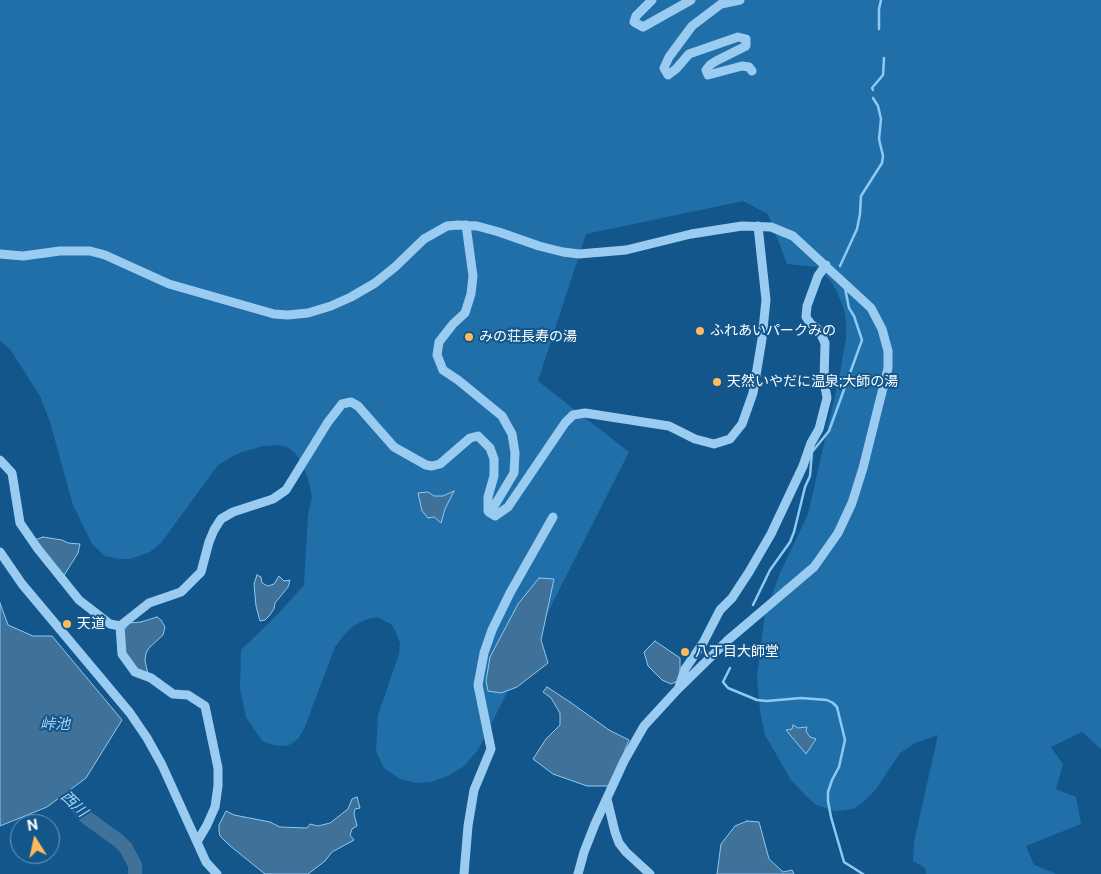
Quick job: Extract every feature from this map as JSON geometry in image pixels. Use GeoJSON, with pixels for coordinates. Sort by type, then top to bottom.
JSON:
{"type":"FeatureCollection","features":[{"type":"Feature","properties":{"kind":"street"},"geometry":{"type":"LineString","coordinates":[[652,0],[636,16],[634,22],[643,28],[676,7],[691,0]]}},
{"type":"Feature","properties":{"kind":"street"},"geometry":{"type":"LineString","coordinates":[[740,0],[721,4],[692,26],[669,57],[664,68],[668,75],[689,54],[738,37],[746,40],[746,46],[716,60],[706,70],[708,75],[742,66],[749,67],[752,71]]}},
{"type":"Feature","properties":{"kind":"street"},"geometry":{"type":"LineString","coordinates":[[466,225],[473,276],[471,294],[465,313],[453,324],[439,342],[437,355],[443,370],[502,416],[512,434],[515,453],[514,473],[490,513]]}},
{"type":"Feature","properties":{"kind":"street"},"geometry":{"type":"LineString","coordinates":[[0,254],[23,256],[60,251],[90,251],[105,255],[169,284],[274,314],[288,315],[323,308],[351,297],[375,284],[396,267],[424,239],[447,226],[476,226],[547,248],[579,254],[626,250],[690,234],[742,226],[758,226],[779,229],[793,236],[871,308],[882,328],[888,350],[888,368],[863,468],[852,503],[838,533],[814,567],[728,640],[644,726],[634,741],[595,824],[578,874]]}},
{"type":"Feature","properties":{"kind":"street"},"geometry":{"type":"LineString","coordinates":[[0,460],[12,473],[20,523],[38,548],[79,600],[110,624],[120,626],[149,603],[181,592],[201,572],[209,542],[221,519],[233,512],[272,499],[286,490],[328,422],[342,404],[351,402],[358,406],[394,447],[426,465],[440,464],[470,438],[478,436],[490,448],[494,459],[494,476],[488,497],[488,511],[495,516],[508,507],[565,423],[573,415],[585,413],[669,426],[695,439],[714,444],[730,439],[742,424],[753,393],[762,338],[766,300],[758,226]]}},
{"type":"Feature","properties":{"kind":"street"},"geometry":{"type":"LineString","coordinates":[[678,690],[685,669],[703,643],[720,610],[732,598],[750,572],[771,534],[819,429],[827,398],[824,381],[824,343],[819,330],[806,317],[807,306],[818,276],[826,265]]}},
{"type":"Feature","properties":{"kind":"street"},"geometry":{"type":"LineString","coordinates":[[464,874],[468,826],[474,790],[492,749],[478,685],[484,653],[492,630],[510,593],[553,517]]}},
{"type":"Feature","properties":{"kind":"street"},"geometry":{"type":"LineString","coordinates":[[0,552],[22,584],[130,713],[143,732],[162,765],[206,862],[217,874]]}},
{"type":"Feature","properties":{"kind":"street"},"geometry":{"type":"LineString","coordinates":[[120,626],[122,654],[135,672],[151,678],[173,694],[188,695],[205,706],[218,768],[218,786],[215,807],[207,826],[197,842]]}},
{"type":"Feature","properties":{"kind":"street"},"geometry":{"type":"LineString","coordinates":[[607,799],[619,843],[650,874]]}},
{"type":"Feature","properties":{"kind":"shaded area"},"geometry":{"type":"Polygon","coordinates":[[[0,0],[1101,0],[1101,749],[1082,732],[1051,747],[1063,764],[1056,789],[1076,797],[1081,824],[1026,846],[1034,865],[1057,874],[926,874],[925,868],[913,861],[914,842],[938,735],[915,743],[900,753],[876,789],[861,804],[853,809],[836,811],[816,805],[805,795],[791,780],[765,735],[760,711],[757,678],[765,613],[780,573],[808,514],[840,373],[846,338],[846,322],[844,309],[830,280],[816,267],[787,264],[768,214],[743,201],[586,234],[538,381],[629,452],[478,750],[463,767],[448,776],[431,782],[417,783],[400,779],[384,768],[376,751],[378,715],[399,654],[400,643],[391,624],[377,617],[367,619],[353,626],[335,647],[304,729],[298,739],[289,745],[283,746],[262,741],[246,717],[240,689],[241,650],[279,613],[304,585],[308,515],[312,497],[308,478],[295,453],[287,447],[276,445],[263,446],[239,453],[218,465],[161,543],[150,552],[130,559],[119,559],[105,556],[92,544],[73,505],[50,422],[40,396],[10,349],[0,341],[0,0]]]}},
{"type":"Feature","properties":{"kind":"water"},"geometry":{"type":"Polygon","coordinates":[[[454,491],[445,509],[441,523],[434,517],[428,518],[422,511],[418,493],[428,492],[434,496],[443,496],[454,491]]]}},
{"type":"Feature","properties":{"kind":"water"},"geometry":{"type":"Polygon","coordinates":[[[43,537],[80,544],[78,553],[63,577],[35,540],[43,537]]]}},
{"type":"Feature","properties":{"kind":"water"},"geometry":{"type":"Polygon","coordinates":[[[257,575],[261,577],[262,583],[268,586],[274,584],[279,576],[284,581],[290,580],[288,587],[275,603],[274,609],[269,616],[265,620],[260,621],[256,606],[254,584],[257,575]]]}},
{"type":"Feature","properties":{"kind":"water"},"geometry":{"type":"Polygon","coordinates":[[[539,578],[554,579],[541,640],[548,663],[517,687],[501,693],[488,691],[486,681],[490,657],[518,604],[539,578]]]}},
{"type":"Feature","properties":{"kind":"water","name":"峠池"},"geometry":{"type":"Polygon","coordinates":[[[0,603],[8,625],[33,636],[52,636],[122,720],[86,778],[47,807],[30,814],[10,814],[10,822],[0,826],[0,603]]]}},
{"type":"Feature","properties":{"kind":"water"},"geometry":{"type":"Polygon","coordinates":[[[157,617],[165,627],[163,635],[146,653],[145,661],[148,674],[139,671],[125,655],[123,632],[129,623],[141,622],[157,617]]]}},
{"type":"Feature","properties":{"kind":"water"},"geometry":{"type":"Polygon","coordinates":[[[655,641],[680,658],[680,677],[678,681],[671,684],[662,680],[648,666],[644,652],[655,641]]]}},
{"type":"Feature","properties":{"kind":"water"},"geometry":{"type":"Polygon","coordinates":[[[547,687],[609,730],[629,740],[610,786],[587,786],[553,774],[533,759],[546,739],[560,725],[560,713],[551,698],[543,692],[547,687]]]}},
{"type":"Feature","properties":{"kind":"water"},"geometry":{"type":"Polygon","coordinates":[[[793,725],[798,728],[807,727],[806,731],[810,737],[816,739],[806,754],[786,730],[792,729],[793,725]]]}},
{"type":"Feature","properties":{"kind":"water"},"geometry":{"type":"Polygon","coordinates":[[[357,797],[360,808],[355,809],[354,814],[357,826],[352,829],[350,835],[354,840],[332,852],[325,861],[308,874],[265,874],[220,836],[219,825],[226,811],[234,815],[270,822],[280,827],[307,828],[310,824],[318,826],[330,823],[348,809],[352,799],[357,797]]]}},
{"type":"Feature","properties":{"kind":"water"},"geometry":{"type":"Polygon","coordinates":[[[747,821],[759,822],[769,859],[783,872],[792,870],[794,874],[717,874],[721,844],[735,826],[747,821]]]}},
{"type":"Feature","properties":{"kind":"waterway"},"geometry":{"type":"LineString","coordinates":[[879,29],[881,0]]}},
{"type":"Feature","properties":{"kind":"waterway"},"geometry":{"type":"LineString","coordinates":[[873,90],[872,88],[883,75],[884,58]]}},
{"type":"Feature","properties":{"kind":"waterway"},"geometry":{"type":"LineString","coordinates":[[840,266],[857,229],[861,196],[882,163],[883,156],[879,139],[881,119],[878,106],[873,98]]}},
{"type":"Feature","properties":{"kind":"waterway"},"geometry":{"type":"LineString","coordinates":[[753,605],[770,570],[790,542],[805,487],[810,476],[812,452],[829,431],[862,340],[854,316],[849,308],[845,288]]}},
{"type":"Feature","properties":{"kind":"waterway"},"geometry":{"type":"LineString","coordinates":[[730,668],[723,682],[728,688],[757,700],[801,698],[827,700],[837,707],[845,740],[839,767],[828,792],[828,801],[844,862],[863,874]]}},
{"type":"Feature","properties":{"kind":"waterway","name":"西川"},"geometry":{"type":"LineString","coordinates":[[51,784],[72,800],[86,817],[126,848],[135,865],[135,874]]}},
{"type":"Feature","properties":{"kind":"place","name":"ふれあいパークみの"},"geometry":{"type":"Point","coordinates":[700,331]}},
{"type":"Feature","properties":{"kind":"place","name":"みの荘長寿の湯"},"geometry":{"type":"Point","coordinates":[469,337]}},
{"type":"Feature","properties":{"kind":"place","name":"天然いやだに温泉;大師の湯"},"geometry":{"type":"Point","coordinates":[717,382]}},
{"type":"Feature","properties":{"kind":"place","name":"天道"},"geometry":{"type":"Point","coordinates":[67,624]}},
{"type":"Feature","properties":{"kind":"place","name":"八丁目大師堂"},"geometry":{"type":"Point","coordinates":[685,652]}}]}
